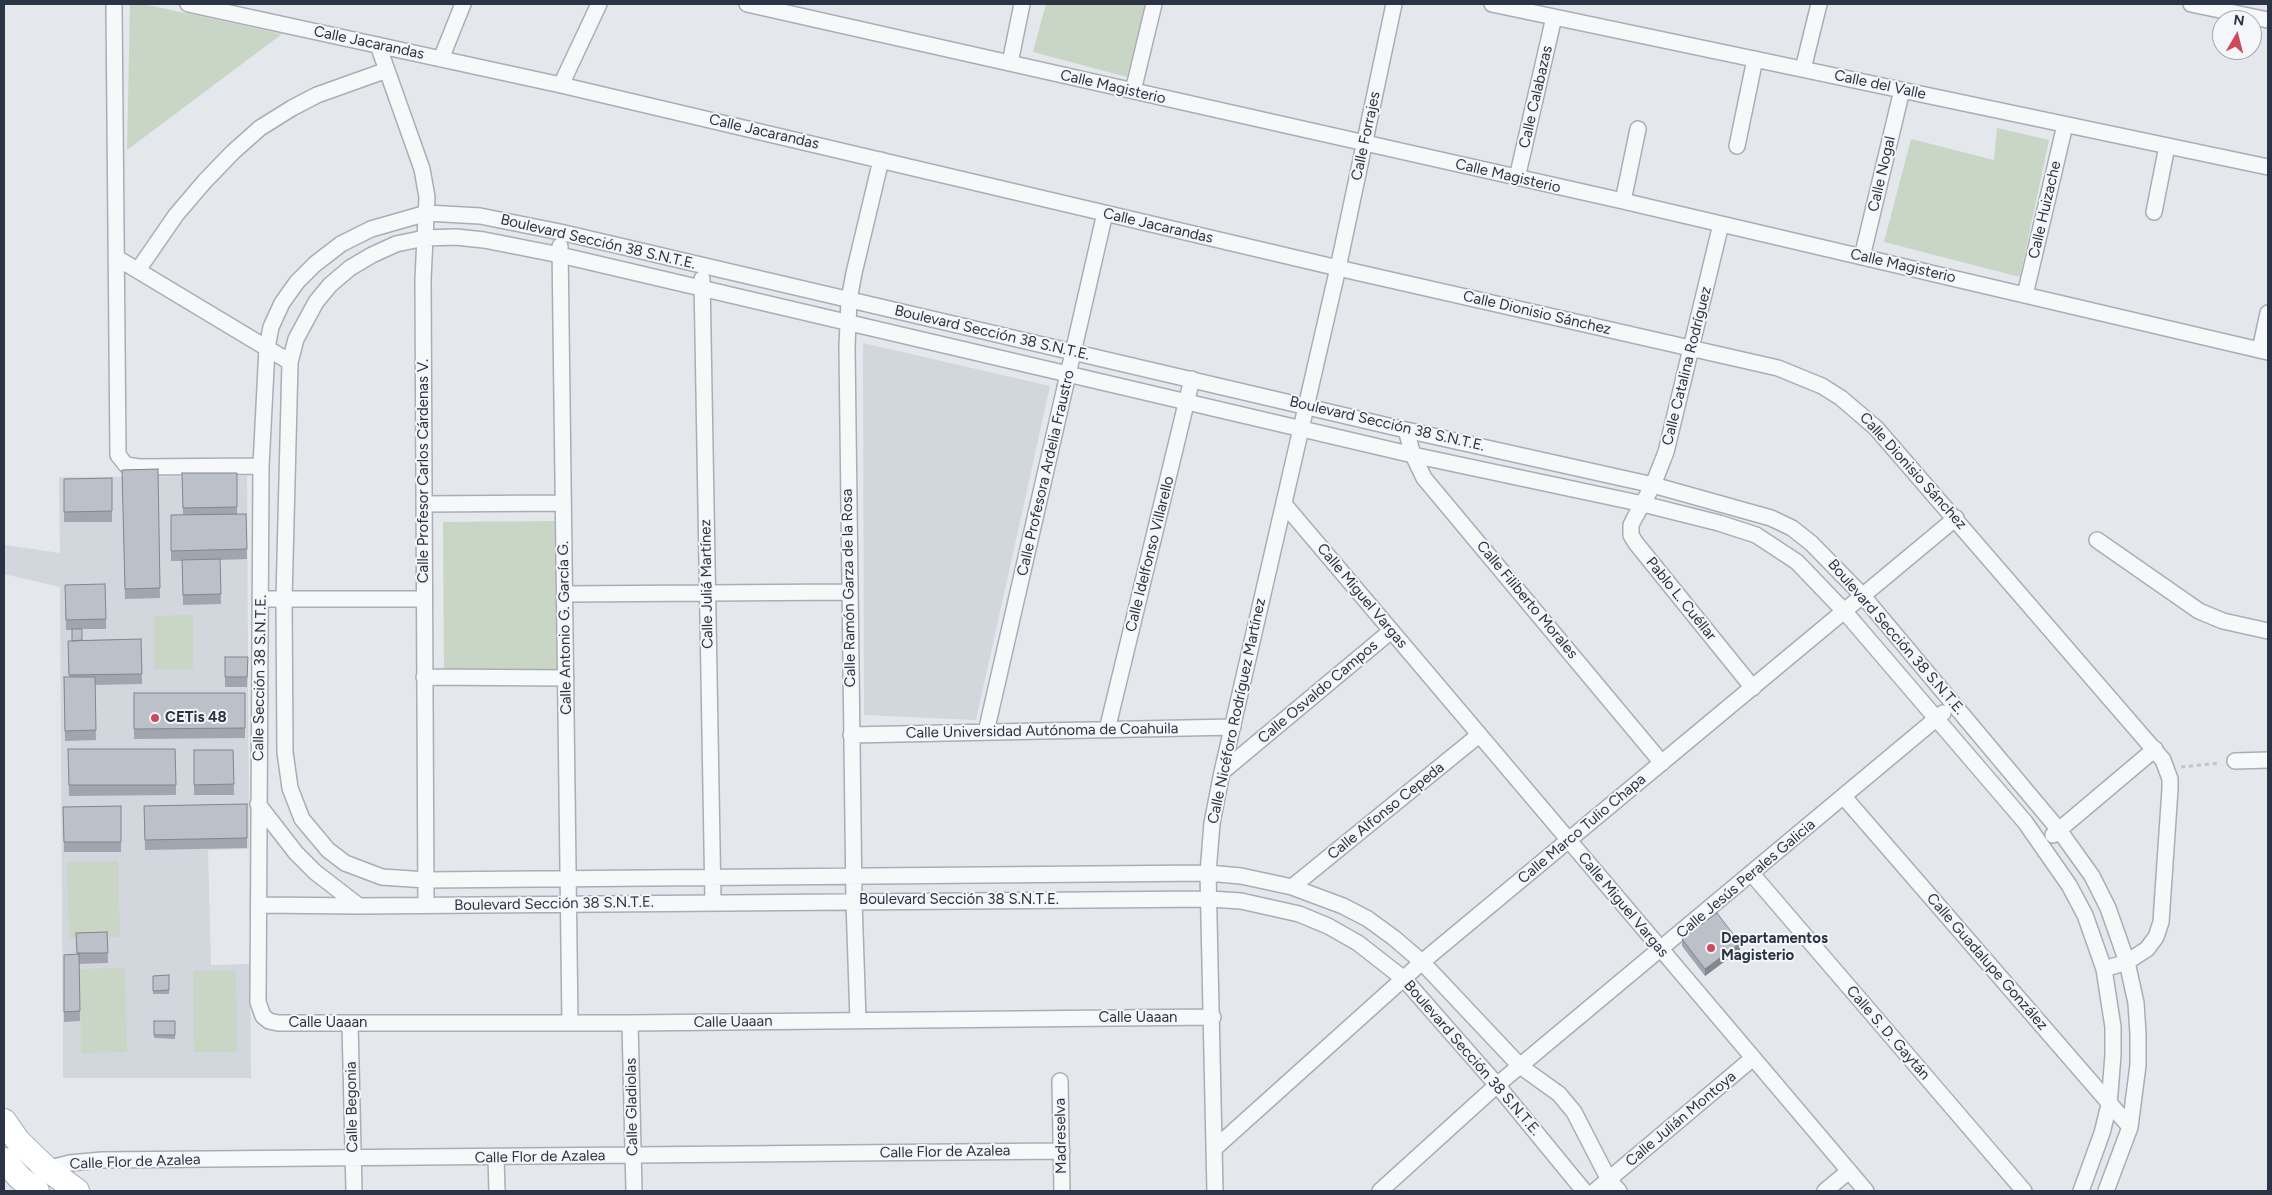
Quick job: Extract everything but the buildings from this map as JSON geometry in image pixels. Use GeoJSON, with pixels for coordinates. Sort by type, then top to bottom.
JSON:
{"type":"FeatureCollection","features":[{"type":"Feature","properties":{"kind":"main road"},"geometry":{"type":"LineString","coordinates":[[4,1121],[18,1141],[46,1168],[77,1191]]}},
{"type":"Feature","properties":{"kind":"main road"},"geometry":{"type":"LineString","coordinates":[[4,1160],[29,1185]]}},
{"type":"Feature","properties":{"kind":"street"},"geometry":{"type":"LineString","coordinates":[[114,4],[118,456],[126,464],[139,467],[261,466]]}},
{"type":"Feature","properties":{"kind":"street","name":"Calle Jacarandas"},"geometry":{"type":"LineString","coordinates":[[188,4],[561,85],[1338,268]]}},
{"type":"Feature","properties":{"kind":"street"},"geometry":{"type":"LineString","coordinates":[[441,59],[463,4]]}},
{"type":"Feature","properties":{"kind":"street"},"geometry":{"type":"LineString","coordinates":[[561,85],[599,4]]}},
{"type":"Feature","properties":{"kind":"street","name":"Calle Magisterio"},"geometry":{"type":"LineString","coordinates":[[747,4],[1721,224],[2264,351]]}},
{"type":"Feature","properties":{"kind":"street"},"geometry":{"type":"LineString","coordinates":[[1010,63],[1022,4]]}},
{"type":"Feature","properties":{"kind":"street"},"geometry":{"type":"LineString","coordinates":[[1134,91],[1154,4]]}},
{"type":"Feature","properties":{"kind":"street","name":"Calle Forrajes"},"geometry":{"type":"LineString","coordinates":[[1338,268],[1394,4]]}},
{"type":"Feature","properties":{"kind":"street","name":"Calle del Valle"},"geometry":{"type":"LineString","coordinates":[[1492,4],[2268,167]]}},
{"type":"Feature","properties":{"kind":"street"},"geometry":{"type":"LineString","coordinates":[[1803,69],[1818,4]]}},
{"type":"Feature","properties":{"kind":"street"},"geometry":{"type":"LineString","coordinates":[[2191,4],[2268,20]]}},
{"type":"Feature","properties":{"kind":"street","name":"Calle Calabazas"},"geometry":{"type":"LineString","coordinates":[[1517,178],[1554,17]]}},
{"type":"Feature","properties":{"kind":"street","name":"Calle Profesor Carlos Cárdenas V."},"geometry":{"type":"LineString","coordinates":[[378,45],[426,184],[427,213],[423,278],[426,905]]}},
{"type":"Feature","properties":{"kind":"street"},"geometry":{"type":"LineString","coordinates":[[1737,146],[1755,59]]}},
{"type":"Feature","properties":{"kind":"street"},"geometry":{"type":"LineString","coordinates":[[138,270],[176,215],[205,181],[260,128],[317,95],[387,70]]}},
{"type":"Feature","properties":{"kind":"street","name":"Calle Nogal"},"geometry":{"type":"LineString","coordinates":[[1862,257],[1902,90]]}},
{"type":"Feature","properties":{"kind":"street","name":"Calle Huizache"},"geometry":{"type":"LineString","coordinates":[[2025,295],[2065,125]]}},
{"type":"Feature","properties":{"kind":"street"},"geometry":{"type":"LineString","coordinates":[[1623,202],[1638,128]]}},
{"type":"Feature","properties":{"kind":"street"},"geometry":{"type":"LineString","coordinates":[[2154,212],[2167,146]]}},
{"type":"Feature","properties":{"kind":"street","name":"Calle Ramón Garza de la Rosa"},"geometry":{"type":"LineString","coordinates":[[858,1020],[851,735],[848,322],[854,273],[881,160]]}},
{"type":"Feature","properties":{"kind":"street","name":"Boulevard Sección 38 S.N.T.E."},"geometry":{"type":"LineString","coordinates":[[267,348],[271,327],[282,303],[297,282],[315,264],[341,244],[370,229],[427,213],[480,216],[560,232],[1406,430],[1653,485],[1748,510],[1785,525],[1811,542],[1863,596],[2059,830],[2092,876],[2104,900],[2120,937],[2127,962],[2136,1003],[2138,1034],[2135,1093],[2130,1127],[2106,1191]]}},
{"type":"Feature","properties":{"kind":"street","name":"Calle Profesora Ardelia Fraustro"},"geometry":{"type":"LineString","coordinates":[[986,732],[1105,213]]}},
{"type":"Feature","properties":{"kind":"street","name":"Calle Catalina Rodríguez"},"geometry":{"type":"LineString","coordinates":[[1643,504],[1666,452],[1721,224]]}},
{"type":"Feature","properties":{"kind":"street","name":"Calle Antonio G. García G."},"geometry":{"type":"LineString","coordinates":[[560,232],[570,1023]]}},
{"type":"Feature","properties":{"kind":"street","name":"Boulevard Sección 38 S.N.T.E."},"geometry":{"type":"LineString","coordinates":[[290,362],[296,339],[316,302],[330,285],[350,268],[396,244],[426,238],[456,237],[484,240],[560,254],[1413,455],[1643,504],[1719,523],[1756,536],[1797,562],[1845,612],[2042,844],[2069,884],[2085,915],[2104,969],[2113,1027],[2113,1055],[2109,1105],[2102,1133],[2081,1191]]}},
{"type":"Feature","properties":{"kind":"street"},"geometry":{"type":"LineString","coordinates":[[117,258],[290,362]]}},
{"type":"Feature","properties":{"kind":"street","name":"Calle Juliá Martínez"},"geometry":{"type":"LineString","coordinates":[[702,265],[712,902]]}},
{"type":"Feature","properties":{"kind":"street","name":"Calle Dionisio Sánchez"},"geometry":{"type":"LineString","coordinates":[[1338,268],[1778,368],[1800,376],[1841,398],[1876,428],[2155,749],[2167,769],[2170,789],[2161,922],[2156,937],[2147,949],[2127,962],[2104,969]]}},
{"type":"Feature","properties":{"kind":"street","name":"Calle Nicéforo Rodríguez Martínez"},"geometry":{"type":"LineString","coordinates":[[1215,1191],[1213,1017],[1208,873],[1212,823],[1222,772],[1338,268]]}},
{"type":"Feature","properties":{"kind":"street"},"geometry":{"type":"LineString","coordinates":[[2264,351],[2268,313]]}},
{"type":"Feature","properties":{"kind":"street","name":"Calle Sección 38 S.N.T.E."},"geometry":{"type":"LineString","coordinates":[[259,1009],[258,804],[261,466],[267,348]]}},
{"type":"Feature","properties":{"kind":"street","name":"Calle Sección 38 S.N.T.E."},"geometry":{"type":"LineString","coordinates":[[290,362],[284,599],[286,770],[294,802],[313,835]]}},
{"type":"Feature","properties":{"kind":"street","name":"Calle Idelfonso Villarello"},"geometry":{"type":"LineString","coordinates":[[1107,730],[1192,379]]}},
{"type":"Feature","properties":{"kind":"street","name":"Calle Filiberto Morales"},"geometry":{"type":"LineString","coordinates":[[1406,430],[1413,455],[1424,478],[1662,763]]}},
{"type":"Feature","properties":{"kind":"street"},"geometry":{"type":"LineString","coordinates":[[424,504],[563,503]]}},
{"type":"Feature","properties":{"kind":"street","name":"Calle Miguel Vargas"},"geometry":{"type":"LineString","coordinates":[[1284,504],[1866,1191]]}},
{"type":"Feature","properties":{"kind":"street","name":"Pablo L. Cuéllar"},"geometry":{"type":"LineString","coordinates":[[1643,504],[1631,526],[1631,535],[1635,542],[1753,688]]}},
{"type":"Feature","properties":{"kind":"street","name":"Calle Marco Tulio Chapa"},"geometry":{"type":"LineString","coordinates":[[1215,1148],[1422,962],[1956,518]]}},
{"type":"Feature","properties":{"kind":"street"},"geometry":{"type":"LineString","coordinates":[[2097,540],[2199,611],[2223,622],[2268,630]]}},
{"type":"Feature","properties":{"kind":"street"},"geometry":{"type":"LineString","coordinates":[[565,594],[849,592]]}},
{"type":"Feature","properties":{"kind":"street"},"geometry":{"type":"LineString","coordinates":[[260,599],[424,599]]}},
{"type":"Feature","properties":{"kind":"street","name":"Calle Osvaldo Campos"},"geometry":{"type":"LineString","coordinates":[[1222,772],[1391,631]]}},
{"type":"Feature","properties":{"kind":"street"},"geometry":{"type":"LineString","coordinates":[[424,677],[566,678]]}},
{"type":"Feature","properties":{"kind":"street","name":"Calle Jesús Perales Galicia"},"geometry":{"type":"LineString","coordinates":[[1380,1191],[1497,1085],[1954,704]]}},
{"type":"Feature","properties":{"kind":"street","name":"Calle Universidad Autónoma de Coahuila"},"geometry":{"type":"LineString","coordinates":[[851,735],[1233,727]]}},
{"type":"Feature","properties":{"kind":"street","name":"Calle Alfonso Cepeda"},"geometry":{"type":"LineString","coordinates":[[1292,887],[1479,735]]}},
{"type":"Feature","properties":{"kind":"street"},"geometry":{"type":"LineString","coordinates":[[2042,844],[2155,749]]}},
{"type":"Feature","properties":{"kind":"street"},"geometry":{"type":"LineString","coordinates":[[2235,761],[2268,760]]}},
{"type":"Feature","properties":{"kind":"street","name":"Calle Guadalupe González"},"geometry":{"type":"LineString","coordinates":[[1844,797],[2130,1127]]}},
{"type":"Feature","properties":{"kind":"street"},"geometry":{"type":"LineString","coordinates":[[258,804],[296,853],[315,872],[359,906]]}},
{"type":"Feature","properties":{"kind":"street","name":"Boulevard Sección 38 S.N.T.E."},"geometry":{"type":"LineString","coordinates":[[313,835],[345,863],[365,872],[382,877],[426,880],[1208,873],[1240,876],[1292,887],[1343,906],[1368,920],[1394,938],[1422,962],[1520,1066],[1559,1094],[1574,1112],[1614,1185]]}},
{"type":"Feature","properties":{"kind":"street","name":"Calle S. D. Gaytán"},"geometry":{"type":"LineString","coordinates":[[1752,874],[2024,1191]]}},
{"type":"Feature","properties":{"kind":"street","name":"Boulevard Sección 38 S.N.T.E."},"geometry":{"type":"LineString","coordinates":[[259,906],[1210,899],[1241,901],[1299,914],[1358,942],[1404,979],[1497,1085],[1584,1191]]}},
{"type":"Feature","properties":{"kind":"street","name":"Calle Uaaan"},"geometry":{"type":"LineString","coordinates":[[259,1009],[269,1021],[278,1023],[630,1023],[1213,1017]]}},
{"type":"Feature","properties":{"kind":"street","name":"Calle Begonia"},"geometry":{"type":"LineString","coordinates":[[350,1023],[354,1191]]}},
{"type":"Feature","properties":{"kind":"street","name":"Calle Gladiolas"},"geometry":{"type":"LineString","coordinates":[[630,1023],[634,1191]]}},
{"type":"Feature","properties":{"kind":"street","name":"Calle Julián Montoya"},"geometry":{"type":"LineString","coordinates":[[1595,1191],[1614,1185],[1753,1058]]}},
{"type":"Feature","properties":{"kind":"street","name":"Madreselva"},"geometry":{"type":"LineString","coordinates":[[1060,1081],[1062,1191]]}},
{"type":"Feature","properties":{"kind":"street","name":"Calle Flor de Azalea"},"geometry":{"type":"LineString","coordinates":[[29,1185],[46,1168],[70,1163],[102,1160],[496,1158],[1062,1151]]}},
{"type":"Feature","properties":{"kind":"street"},"geometry":{"type":"LineString","coordinates":[[496,1158],[497,1191]]}},
{"type":"Feature","properties":{"kind":"street"},"geometry":{"type":"LineString","coordinates":[[1825,1191],[1849,1171]]}},
{"type":"Feature","properties":{"kind":"path"},"geometry":{"type":"LineString","coordinates":[[2167,769],[2235,761]]}},
{"type":"Feature","properties":{"kind":"shaded area"},"geometry":{"type":"Polygon","coordinates":[[[863,343],[1050,386],[976,720],[864,715],[863,343]]]}},
{"type":"Feature","properties":{"kind":"shaded area","name":"CETis 48"},"geometry":{"type":"Polygon","coordinates":[[[247,476],[249,849],[208,850],[211,965],[250,964],[251,1078],[63,1078],[60,587],[4,574],[4,545],[60,553],[59,477],[247,476]]]}},
{"type":"Feature","properties":{"kind":"green space"},"geometry":{"type":"Polygon","coordinates":[[[130,4],[143,4],[282,34],[127,150],[130,4]]]}},
{"type":"Feature","properties":{"kind":"green space"},"geometry":{"type":"Polygon","coordinates":[[[1046,4],[1146,4],[1127,77],[1033,52],[1046,4]]]}},
{"type":"Feature","properties":{"kind":"green space"},"geometry":{"type":"Polygon","coordinates":[[[1997,128],[2049,140],[2020,277],[1884,242],[1911,139],[1994,160],[1997,128]]]}},
{"type":"Feature","properties":{"kind":"green space"},"geometry":{"type":"Polygon","coordinates":[[[557,521],[559,670],[444,671],[443,522],[557,521]]]}},
{"type":"Feature","properties":{"kind":"green space"},"geometry":{"type":"Polygon","coordinates":[[[193,615],[193,669],[154,669],[154,616],[193,615]]]}},
{"type":"Feature","properties":{"kind":"green space"},"geometry":{"type":"Polygon","coordinates":[[[118,861],[120,937],[69,938],[67,862],[118,861]]]}},
{"type":"Feature","properties":{"kind":"green space"},"geometry":{"type":"Polygon","coordinates":[[[125,968],[127,1052],[81,1053],[80,969],[125,968]]]}},
{"type":"Feature","properties":{"kind":"green space"},"geometry":{"type":"Polygon","coordinates":[[[193,971],[236,971],[237,1052],[194,1052],[193,971]]]}},
{"type":"Feature","properties":{"kind":"place","name":"CETis 48"},"geometry":{"type":"Point","coordinates":[155,718]}},
{"type":"Feature","properties":{"kind":"place","name":"Departamentos Magisterio"},"geometry":{"type":"Point","coordinates":[1711,948]}}]}
